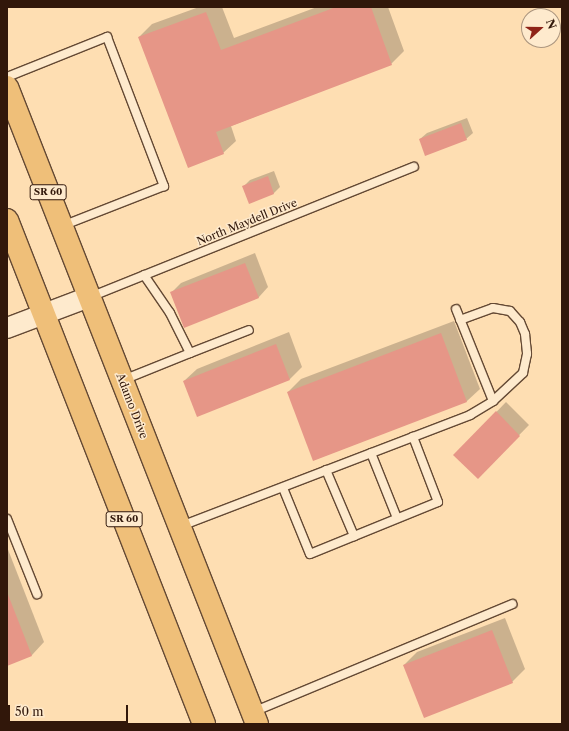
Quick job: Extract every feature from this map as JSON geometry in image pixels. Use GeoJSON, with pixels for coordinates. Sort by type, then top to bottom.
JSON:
{"type":"FeatureCollection","features":[{"type":"Feature","properties":{"kind":"main road","name":"Adamo Drive"},"geometry":{"type":"LineString","coordinates":[[7,87],[181,526],[254,718]]}},
{"type":"Feature","properties":{"kind":"main road","name":"SR 60"},"geometry":{"type":"LineString","coordinates":[[7,220],[204,724]]}},
{"type":"Feature","properties":{"kind":"street"},"geometry":{"type":"LineString","coordinates":[[7,328],[89,297]]}},
{"type":"Feature","properties":{"kind":"lane"},"geometry":{"type":"LineString","coordinates":[[7,77],[107,37],[164,186],[62,226]]}},
{"type":"Feature","properties":{"kind":"lane","name":"North Maydell Drive"},"geometry":{"type":"LineString","coordinates":[[89,297],[414,167]]}},
{"type":"Feature","properties":{"kind":"lane"},"geometry":{"type":"LineString","coordinates":[[144,275],[170,313],[190,354]]}},
{"type":"Feature","properties":{"kind":"lane"},"geometry":{"type":"LineString","coordinates":[[181,526],[470,415],[493,401],[523,372],[527,354],[525,334],[520,322],[510,311],[493,308],[460,320]]}},
{"type":"Feature","properties":{"kind":"lane"},"geometry":{"type":"LineString","coordinates":[[456,309],[493,401]]}},
{"type":"Feature","properties":{"kind":"lane"},"geometry":{"type":"LineString","coordinates":[[122,380],[249,330]]}},
{"type":"Feature","properties":{"kind":"lane"},"geometry":{"type":"LineString","coordinates":[[283,488],[310,554],[438,502],[413,437]]}},
{"type":"Feature","properties":{"kind":"lane"},"geometry":{"type":"LineString","coordinates":[[371,453],[397,518]]}},
{"type":"Feature","properties":{"kind":"lane"},"geometry":{"type":"LineString","coordinates":[[326,470],[354,536]]}},
{"type":"Feature","properties":{"kind":"lane"},"geometry":{"type":"LineString","coordinates":[[7,519],[37,594]]}},
{"type":"Feature","properties":{"kind":"lane"},"geometry":{"type":"LineString","coordinates":[[254,718],[512,604]]}},
{"type":"Feature","properties":{"kind":"building"},"geometry":{"type":"Polygon","coordinates":[[[336,7],[371,7],[392,65],[216,132],[224,154],[188,168],[138,37],[206,12],[221,50],[336,7]]]}},
{"type":"Feature","properties":{"kind":"building"},"geometry":{"type":"Polygon","coordinates":[[[461,123],[467,140],[425,156],[419,139],[461,123]]]}},
{"type":"Feature","properties":{"kind":"building"},"geometry":{"type":"Polygon","coordinates":[[[268,176],[274,194],[249,204],[242,186],[268,176]]]}},
{"type":"Feature","properties":{"kind":"building"},"geometry":{"type":"Polygon","coordinates":[[[245,263],[259,298],[184,328],[170,292],[245,263]]]}},
{"type":"Feature","properties":{"kind":"building"},"geometry":{"type":"Polygon","coordinates":[[[441,333],[467,402],[313,461],[287,392],[441,333]]]}},
{"type":"Feature","properties":{"kind":"building"},"geometry":{"type":"Polygon","coordinates":[[[276,344],[290,380],[197,417],[183,381],[276,344]]]}},
{"type":"Feature","properties":{"kind":"building"},"geometry":{"type":"Polygon","coordinates":[[[496,411],[520,436],[478,479],[453,455],[496,411]]]}},
{"type":"Feature","properties":{"kind":"building"},"geometry":{"type":"Polygon","coordinates":[[[7,592],[32,656],[7,666],[7,592]]]}},
{"type":"Feature","properties":{"kind":"building"},"geometry":{"type":"Polygon","coordinates":[[[492,630],[513,683],[424,718],[403,665],[492,630]]]}}]}
